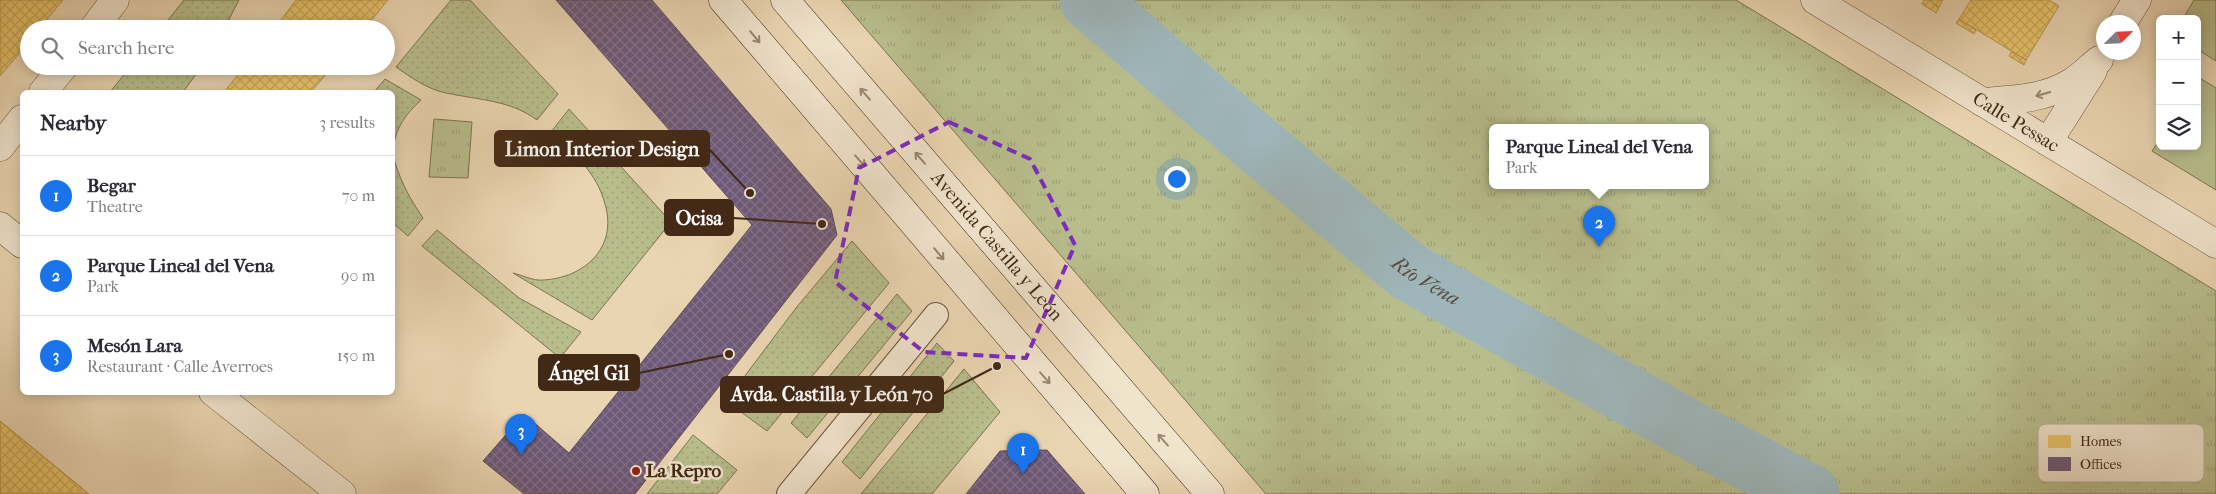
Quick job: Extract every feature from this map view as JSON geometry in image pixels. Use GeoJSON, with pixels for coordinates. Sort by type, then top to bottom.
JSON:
{"type":"FeatureCollection","features":[{"type":"Feature","properties":{"kind":"main road"},"geometry":{"type":"LineString","coordinates":[[100,20],[116,0]]}},
{"type":"Feature","properties":{"kind":"main road"},"geometry":{"type":"LineString","coordinates":[[723,0],[1145,494]]}},
{"type":"Feature","properties":{"kind":"main road","name":"Avenida Castilla y León"},"geometry":{"type":"LineString","coordinates":[[785,0],[1210,494]]}},
{"type":"Feature","properties":{"kind":"main road","name":"Calle Pessac"},"geometry":{"type":"LineString","coordinates":[[1815,0],[2216,244]]}},
{"type":"Feature","properties":{"kind":"main road"},"geometry":{"type":"LineString","coordinates":[[2127,15],[2137,0]]}},
{"type":"Feature","properties":{"kind":"main road"},"geometry":{"type":"LineString","coordinates":[[1982,102],[2019,100],[2047,94],[2072,82],[2097,60]]}},
{"type":"Feature","properties":{"kind":"main road"},"geometry":{"type":"LineString","coordinates":[[2048,142],[2099,60]]}},
{"type":"Feature","properties":{"kind":"main road"},"geometry":{"type":"LineString","coordinates":[[45,90],[57,75]]}},
{"type":"Feature","properties":{"kind":"main road"},"geometry":{"type":"LineString","coordinates":[[0,147],[20,121]]}},
{"type":"Feature","properties":{"kind":"main road"},"geometry":{"type":"LineString","coordinates":[[0,226],[20,242]]}},
{"type":"Feature","properties":{"kind":"main road"},"geometry":{"type":"LineString","coordinates":[[217,395],[342,494]]}},
{"type":"Feature","properties":{"kind":"street"},"geometry":{"type":"LineString","coordinates":[[789,494],[936,315]]}},
{"type":"Feature","properties":{"kind":"highlighted area"},"geometry":{"type":"Polygon","coordinates":[[[949,122],[1030,159],[1075,245],[1026,358],[924,352],[835,282],[859,168],[949,122]]]}},
{"type":"Feature","properties":{"kind":"green space"},"geometry":{"type":"Polygon","coordinates":[[[184,0],[239,0],[229,20],[168,20],[184,0]]]}},
{"type":"Feature","properties":{"kind":"green space"},"geometry":{"type":"Polygon","coordinates":[[[451,0],[470,0],[558,94],[537,120],[516,108],[432,89],[396,67],[451,0]]]}},
{"type":"Feature","properties":{"kind":"green space"},"geometry":{"type":"Polygon","coordinates":[[[841,0],[1736,0],[2216,291],[2216,494],[1266,494],[841,0]]]}},
{"type":"Feature","properties":{"kind":"green space"},"geometry":{"type":"Polygon","coordinates":[[[2194,0],[2216,0],[2216,61],[2201,52],[2201,15],[2185,15],[2194,0]]]}},
{"type":"Feature","properties":{"kind":"green space"},"geometry":{"type":"Polygon","coordinates":[[[124,75],[195,75],[184,90],[112,90],[124,75]]]}},
{"type":"Feature","properties":{"kind":"green space"},"geometry":{"type":"Polygon","coordinates":[[[385,79],[421,100],[402,121],[395,140],[395,90],[376,90],[385,79]]]}},
{"type":"Feature","properties":{"kind":"green space"},"geometry":{"type":"Polygon","coordinates":[[[2201,79],[2216,88],[2216,190],[2152,151],[2156,145],[2156,150],[2201,150],[2201,79]]]}},
{"type":"Feature","properties":{"kind":"green space"},"geometry":{"type":"Polygon","coordinates":[[[569,109],[671,222],[592,320],[513,273],[539,280],[558,278],[572,273],[584,267],[594,258],[602,247],[607,234],[608,220],[605,204],[596,183],[584,164],[551,132],[569,109]]]}},
{"type":"Feature","properties":{"kind":"green space"},"geometry":{"type":"Polygon","coordinates":[[[434,119],[472,122],[468,178],[429,177],[434,119]]]}},
{"type":"Feature","properties":{"kind":"green space"},"geometry":{"type":"Polygon","coordinates":[[[395,162],[404,186],[423,218],[408,236],[395,225],[395,162]]]}},
{"type":"Feature","properties":{"kind":"green space"},"geometry":{"type":"Polygon","coordinates":[[[437,230],[519,298],[581,332],[560,358],[422,246],[437,230]]]}},
{"type":"Feature","properties":{"kind":"green space"},"geometry":{"type":"Polygon","coordinates":[[[852,241],[889,283],[767,431],[726,401],[796,308],[852,241]]]}},
{"type":"Feature","properties":{"kind":"green space"},"geometry":{"type":"Polygon","coordinates":[[[897,294],[912,311],[807,438],[791,423],[897,294]]]}},
{"type":"Feature","properties":{"kind":"green space"},"geometry":{"type":"Polygon","coordinates":[[[937,343],[954,361],[860,479],[842,462],[937,343]]]}},
{"type":"Feature","properties":{"kind":"green space"},"geometry":{"type":"Polygon","coordinates":[[[964,369],[1000,412],[932,494],[861,494],[964,369]]]}},
{"type":"Feature","properties":{"kind":"green space"},"geometry":{"type":"Polygon","coordinates":[[[693,435],[737,470],[717,494],[647,494],[693,435]]]}},
{"type":"Feature","properties":{"kind":"building: Homes"},"geometry":{"type":"Polygon","coordinates":[[[0,0],[63,0],[46,20],[20,20],[20,53],[0,76],[0,0]]]}},
{"type":"Feature","properties":{"kind":"building: Homes"},"geometry":{"type":"Polygon","coordinates":[[[296,0],[388,0],[371,20],[281,20],[296,0]]]}},
{"type":"Feature","properties":{"kind":"building: Homes"},"geometry":{"type":"Polygon","coordinates":[[[1924,0],[1929,0],[1939,7],[1936,13],[1922,4],[1924,0]]]}},
{"type":"Feature","properties":{"kind":"building: Homes"},"geometry":{"type":"Polygon","coordinates":[[[1929,0],[1943,0],[1939,7],[1929,0]]]}},
{"type":"Feature","properties":{"kind":"building: Homes"},"geometry":{"type":"Polygon","coordinates":[[[1971,0],[2049,0],[2059,6],[2026,60],[1959,19],[1971,0]]]}},
{"type":"Feature","properties":{"kind":"building: Homes"},"geometry":{"type":"Polygon","coordinates":[[[1959,19],[1976,30],[1974,34],[1956,23],[1959,19]]]}},
{"type":"Feature","properties":{"kind":"building: Homes"},"geometry":{"type":"Polygon","coordinates":[[[2012,51],[2026,60],[2024,65],[2009,56],[2012,51]]]}},
{"type":"Feature","properties":{"kind":"building: Homes"},"geometry":{"type":"Polygon","coordinates":[[[238,75],[325,75],[313,90],[226,90],[238,75]]]}},
{"type":"Feature","properties":{"kind":"building: Homes"},"geometry":{"type":"Polygon","coordinates":[[[0,421],[89,494],[0,494],[0,421]]]}},
{"type":"Feature","properties":{"kind":"building: Homes"},"geometry":{"type":"Polygon","coordinates":[[[0,421],[89,494],[0,494],[0,421]]]}},
{"type":"Feature","properties":{"kind":"building: Offices"},"geometry":{"type":"Polygon","coordinates":[[[556,0],[652,0],[831,209],[837,235],[635,494],[524,494],[483,461],[524,414],[569,453],[752,225],[556,0]]]}},
{"type":"Feature","properties":{"kind":"building: Offices"},"geometry":{"type":"Polygon","coordinates":[[[1047,450],[1085,494],[966,494],[1000,451],[1047,450]]]}},
{"type":"Feature","properties":{"kind":"waterway","name":"Río Vena"},"geometry":{"type":"LineString","coordinates":[[1089,0],[1409,272],[1701,436],[1810,494]]}},
{"type":"Feature","properties":{"kind":"place","name":"Limon Interior Design"},"geometry":{"type":"Point","coordinates":[750,193]}},
{"type":"Feature","properties":{"kind":"place","name":"Ocisa"},"geometry":{"type":"Point","coordinates":[822,224]}},
{"type":"Feature","properties":{"kind":"place","name":"Parque Lineal del Vena"},"geometry":{"type":"Point","coordinates":[1599,247]}},
{"type":"Feature","properties":{"kind":"place","name":"Ángel Gil"},"geometry":{"type":"Point","coordinates":[729,354]}},
{"type":"Feature","properties":{"kind":"place","name":"Avda. Castilla y León 70"},"geometry":{"type":"Point","coordinates":[997,366]}},
{"type":"Feature","properties":{"kind":"place","name":"Mesón Lara"},"geometry":{"type":"Point","coordinates":[521,455]}},
{"type":"Feature","properties":{"kind":"place","name":"La Repro"},"geometry":{"type":"Point","coordinates":[636,471]}},
{"type":"Feature","properties":{"kind":"place","name":"Begar"},"geometry":{"type":"Point","coordinates":[1023,474]}}]}
